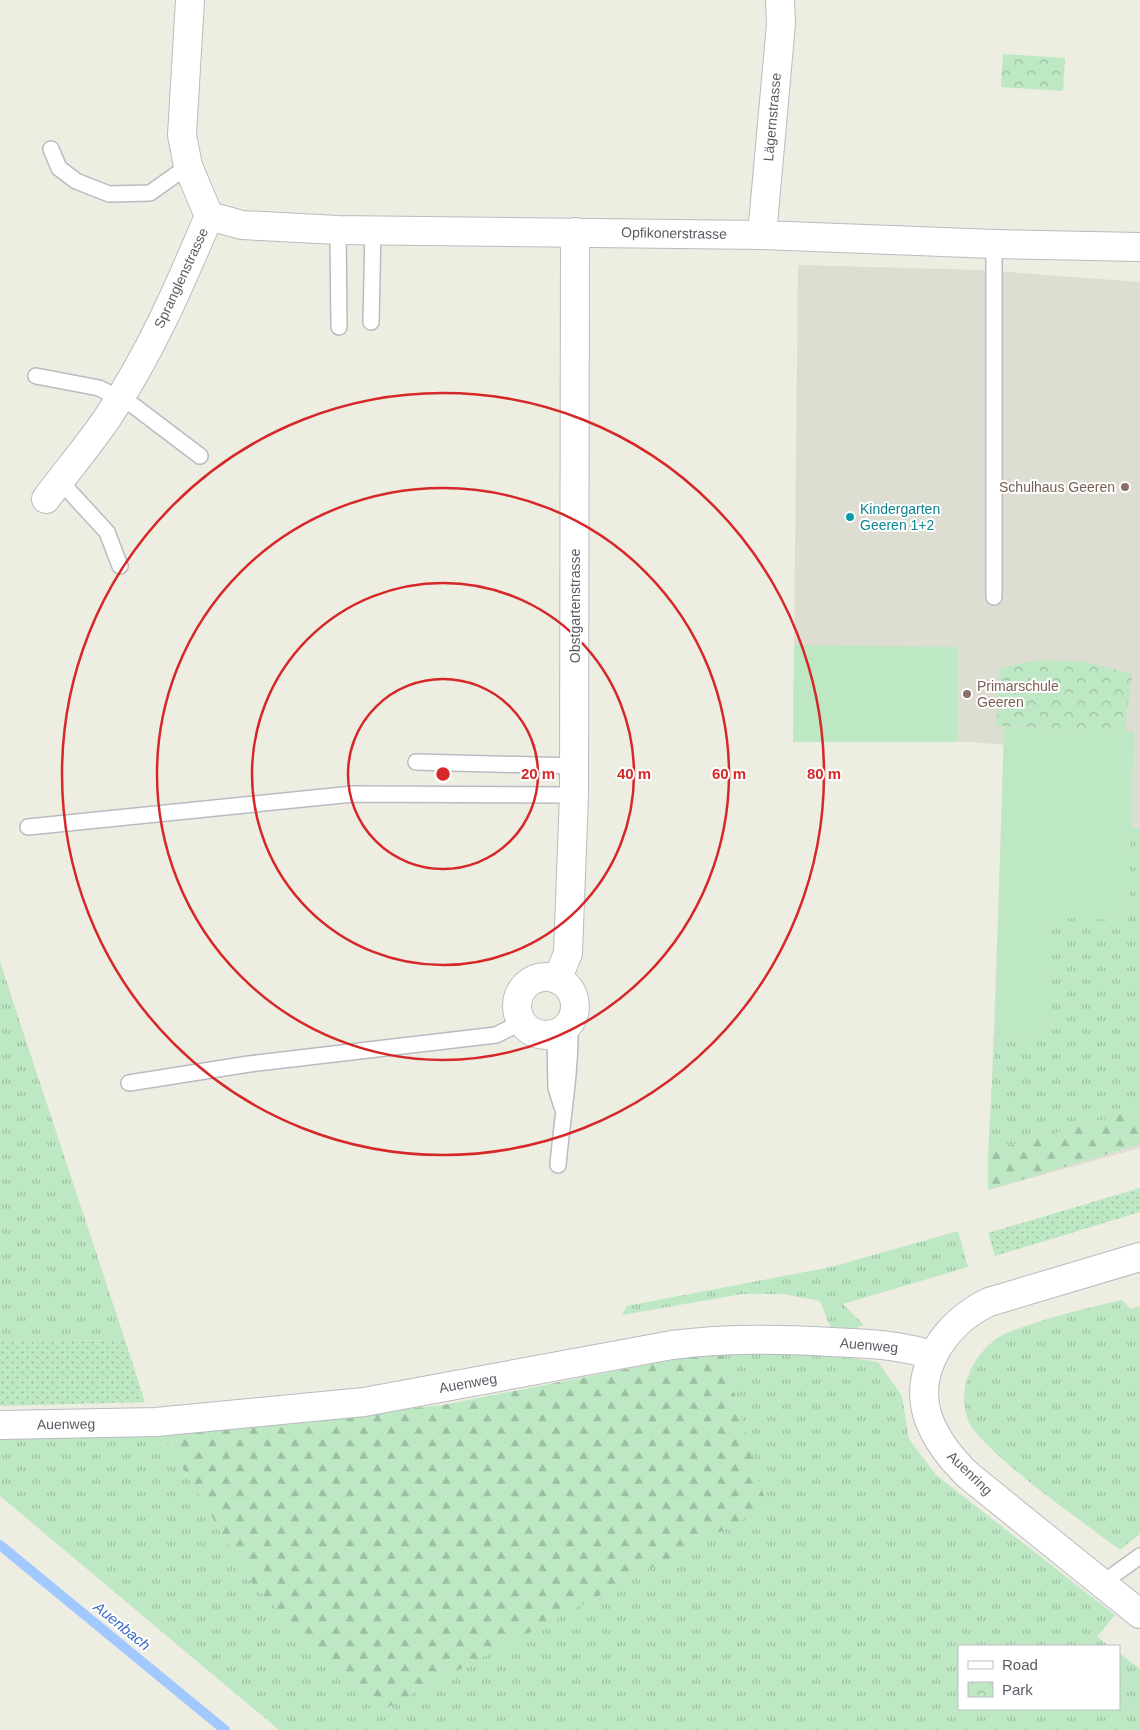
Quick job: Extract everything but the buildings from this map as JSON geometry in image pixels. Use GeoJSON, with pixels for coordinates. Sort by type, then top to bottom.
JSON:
{"type":"FeatureCollection","features":[{"type":"Feature","properties":{"kind":"street","name":"Spranglenstrasse"},"geometry":{"type":"LineString","coordinates":[[53,490],[108,418],[138,369],[175,298],[210,216],[188,166],[182,135],[190,0]]}},
{"type":"Feature","properties":{"kind":"street","name":"Lägernstrasse"},"geometry":{"type":"LineString","coordinates":[[762,235],[780,24],[780,0]]}},
{"type":"Feature","properties":{"kind":"street","name":"Opfikonerstrasse"},"geometry":{"type":"LineString","coordinates":[[210,216],[242,225],[338,230],[762,235],[994,244],[1140,247]]}},
{"type":"Feature","properties":{"kind":"street","name":"Obstgartenstrasse"},"geometry":{"type":"LineString","coordinates":[[558,978],[568,954],[574,795],[575,232]]}},
{"type":"Feature","properties":{"kind":"street"},"geometry":{"type":"LineString","coordinates":[[540,977],[558,978],[570,987],[576,1001],[574,1016],[563,1029],[538,1034],[522,1022],[517,1012],[517,1003],[524,986],[540,977]]}},
{"type":"Feature","properties":{"kind":"street","name":"Auenring"},"geometry":{"type":"LineString","coordinates":[[1140,1257],[983,1305],[963,1316],[941,1340],[933,1356],[925,1386],[929,1419],[938,1440],[952,1460],[1101,1584],[1140,1614]]}},
{"type":"Feature","properties":{"kind":"street","name":"Auenweg"},"geometry":{"type":"LineString","coordinates":[[0,1425],[156,1422],[364,1402],[672,1345],[714,1339],[755,1338],[846,1342],[894,1346],[917,1350],[933,1356]]}},
{"type":"Feature","properties":{"kind":"lane"},"geometry":{"type":"LineString","coordinates":[[50,149],[60,168],[76,181],[110,194],[150,193],[188,166]]}},
{"type":"Feature","properties":{"kind":"lane"},"geometry":{"type":"LineString","coordinates":[[338,230],[339,327]]}},
{"type":"Feature","properties":{"kind":"lane"},"geometry":{"type":"LineString","coordinates":[[371,322],[373,230]]}},
{"type":"Feature","properties":{"kind":"lane"},"geometry":{"type":"LineString","coordinates":[[994,244],[994,597]]}},
{"type":"Feature","properties":{"kind":"lane"},"geometry":{"type":"LineString","coordinates":[[36,376],[99,388],[120,398],[200,456]]}},
{"type":"Feature","properties":{"kind":"lane"},"geometry":{"type":"LineString","coordinates":[[53,490],[107,532],[120,566]]}},
{"type":"Feature","properties":{"kind":"lane"},"geometry":{"type":"LineString","coordinates":[[416,762],[574,766]]}},
{"type":"Feature","properties":{"kind":"lane"},"geometry":{"type":"LineString","coordinates":[[28,827],[353,794],[574,795]]}},
{"type":"Feature","properties":{"kind":"lane"},"geometry":{"type":"LineString","coordinates":[[129,1083],[249,1064],[496,1034],[522,1022]]}},
{"type":"Feature","properties":{"kind":"lane"},"geometry":{"type":"LineString","coordinates":[[558,1166],[563,1111],[568,1086],[563,1029]]}},
{"type":"Feature","properties":{"kind":"lane"},"geometry":{"type":"LineString","coordinates":[[1101,1584],[1140,1556]]}},
{"type":"Feature","properties":{"kind":"shaded area","name":"Primarschule Geeren"},"geometry":{"type":"Polygon","coordinates":[[[798,265],[981,270],[1140,282],[1140,1148],[988,1190],[1004,745],[971,742],[793,742],[798,265]]]}},
{"type":"Feature","properties":{"kind":"green space"},"geometry":{"type":"Polygon","coordinates":[[[1003,54],[1065,58],[1063,91],[1001,87],[1003,54]]]}},
{"type":"Feature","properties":{"kind":"green space"},"geometry":{"type":"Polygon","coordinates":[[[794,645],[957,647],[957,742],[793,742],[794,645]]]}},
{"type":"Feature","properties":{"kind":"green space"},"geometry":{"type":"Polygon","coordinates":[[[1037,660],[1083,661],[1132,674],[1125,731],[996,726],[1000,668],[1037,660]]]}},
{"type":"Feature","properties":{"kind":"green space"},"geometry":{"type":"Polygon","coordinates":[[[1004,727],[1134,731],[1128,920],[1049,918],[1044,1035],[995,1033],[1004,727]]]}},
{"type":"Feature","properties":{"kind":"green space"},"geometry":{"type":"Polygon","coordinates":[[[1131,827],[1140,828],[1140,1109],[988,1152],[995,1033],[1044,1035],[1049,917],[1128,920],[1131,827]]]}},
{"type":"Feature","properties":{"kind":"green space"},"geometry":{"type":"Polygon","coordinates":[[[0,962],[125,1340],[0,1342],[0,962]]]}},
{"type":"Feature","properties":{"kind":"green space"},"geometry":{"type":"Polygon","coordinates":[[[1140,1109],[1140,1144],[988,1190],[988,1152],[1140,1109]]]}},
{"type":"Feature","properties":{"kind":"green space"},"geometry":{"type":"Polygon","coordinates":[[[1140,1188],[1140,1212],[995,1256],[988,1233],[1140,1188]]]}},
{"type":"Feature","properties":{"kind":"green space"},"geometry":{"type":"Polygon","coordinates":[[[958,1231],[968,1267],[843,1304],[864,1325],[847,1331],[831,1329],[820,1301],[783,1294],[742,1294],[622,1315],[627,1306],[831,1267],[958,1231]]]}},
{"type":"Feature","properties":{"kind":"green space"},"geometry":{"type":"Polygon","coordinates":[[[1122,1300],[1130,1309],[1140,1306],[1140,1534],[1120,1550],[1037,1488],[992,1450],[977,1434],[968,1420],[964,1396],[969,1373],[982,1353],[999,1337],[1045,1320],[1122,1300]]]}},
{"type":"Feature","properties":{"kind":"green space"},"geometry":{"type":"Polygon","coordinates":[[[125,1340],[145,1402],[0,1406],[0,1342],[125,1340]]]}},
{"type":"Feature","properties":{"kind":"green space"},"geometry":{"type":"Polygon","coordinates":[[[783,1348],[878,1362],[902,1396],[909,1439],[936,1475],[1115,1615],[1097,1637],[1109,1645],[958,1645],[958,1710],[1120,1710],[1120,1654],[1140,1669],[1140,1730],[279,1730],[0,1496],[0,1438],[162,1434],[253,1585],[722,1350],[783,1348]]]}},
{"type":"Feature","properties":{"kind":"green space"},"geometry":{"type":"Polygon","coordinates":[[[722,1350],[767,1507],[377,1713],[253,1585],[162,1434],[443,1405],[722,1350]]]}},
{"type":"Feature","properties":{"kind":"waterway","name":"Auenbach"},"geometry":{"type":"LineString","coordinates":[[0,1545],[225,1730]]}},
{"type":"Feature","properties":{"kind":"place","name":"Schulhaus Geeren"},"geometry":{"type":"Point","coordinates":[1125,487]}},
{"type":"Feature","properties":{"kind":"place","name":"Kindergarten Geeren 1+2"},"geometry":{"type":"Point","coordinates":[850,517]}},
{"type":"Feature","properties":{"kind":"place","name":"Primarschule Geeren"},"geometry":{"type":"Point","coordinates":[967,694]}}]}
